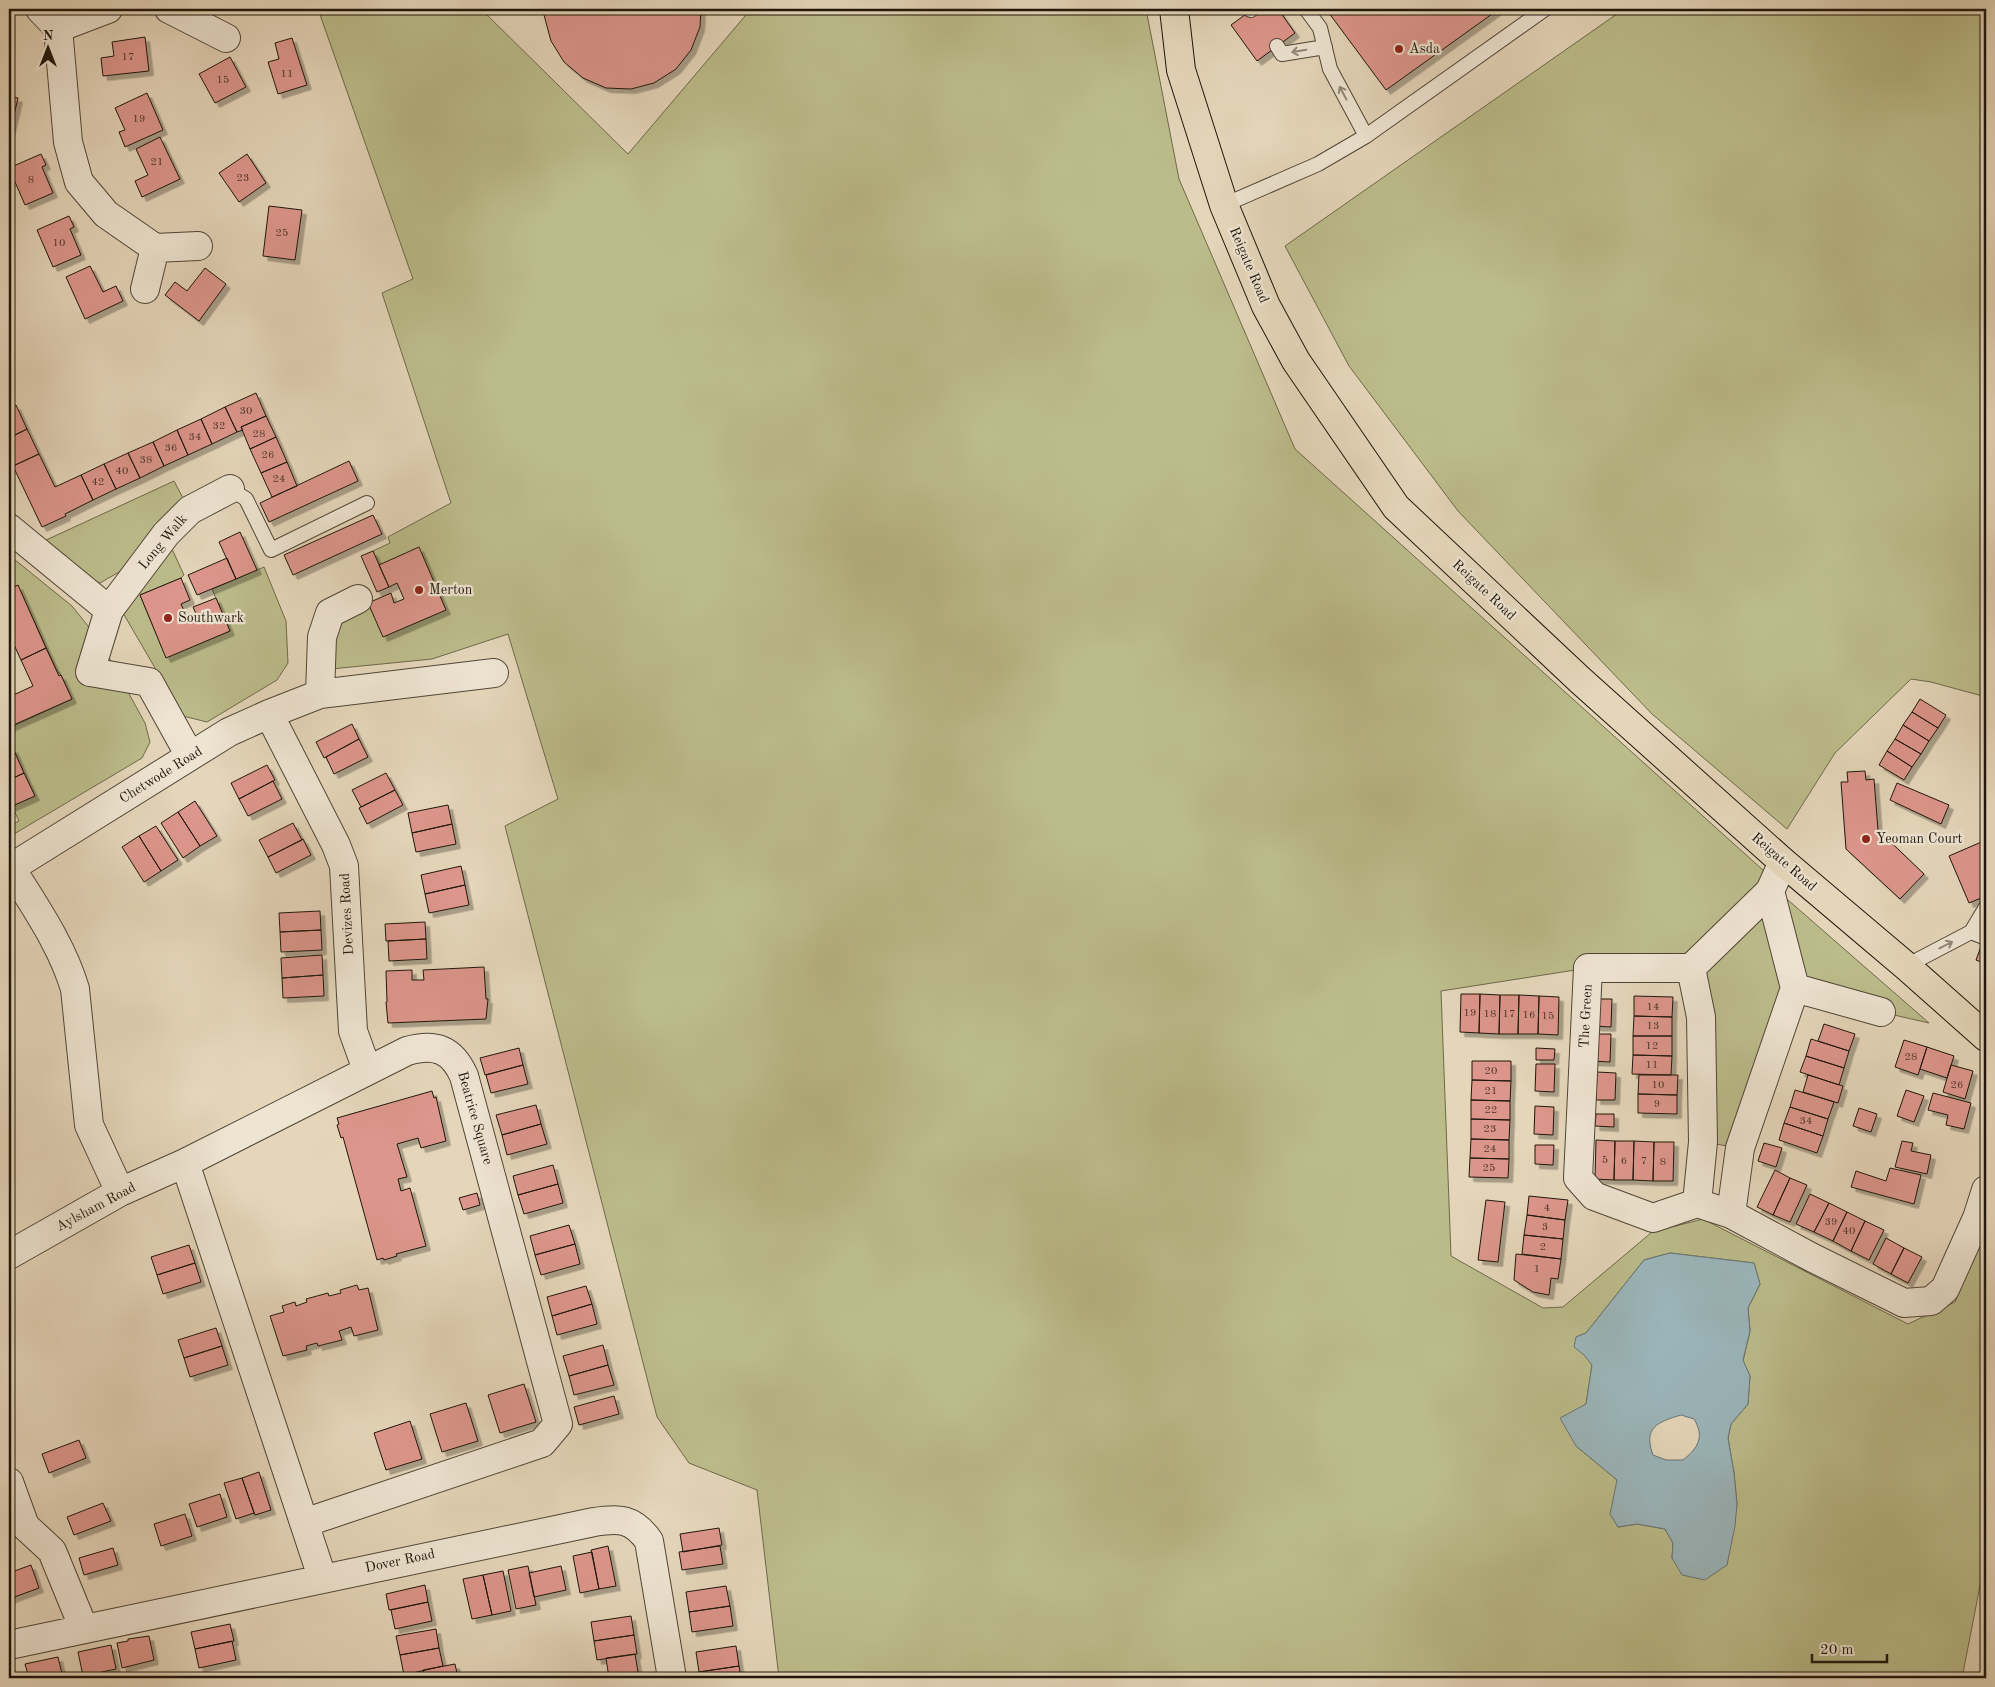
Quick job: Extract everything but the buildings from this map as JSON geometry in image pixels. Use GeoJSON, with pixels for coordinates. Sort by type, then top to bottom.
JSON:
{"type":"FeatureCollection","features":[{"type":"Feature","properties":{"kind":"highway","name":"Reigate Road"},"geometry":{"type":"LineString","coordinates":[[1174,9],[1181,70],[1224,205],[1266,306],[1296,361],[1396,507],[1580,680],[1783,862],[1906,966],[1986,1037]]}},
{"type":"Feature","properties":{"kind":"street"},"geometry":{"type":"LineString","coordinates":[[108,9],[49,18],[68,142],[79,182],[106,214],[155,248],[198,246]]}},
{"type":"Feature","properties":{"kind":"street"},"geometry":{"type":"LineString","coordinates":[[169,9],[226,38]]}},
{"type":"Feature","properties":{"kind":"street"},"geometry":{"type":"LineString","coordinates":[[145,289],[155,248]]}},
{"type":"Feature","properties":{"kind":"street","name":"Long Walk"},"geometry":{"type":"LineString","coordinates":[[190,756],[150,682],[90,672],[109,610],[166,534],[190,510],[230,489]]}},
{"type":"Feature","properties":{"kind":"street"},"geometry":{"type":"LineString","coordinates":[[9,528],[109,610]]}},
{"type":"Feature","properties":{"kind":"street"},"geometry":{"type":"LineString","coordinates":[[320,694],[322,636],[330,613],[358,599]]}},
{"type":"Feature","properties":{"kind":"street","name":"Chetwode Road"},"geometry":{"type":"LineString","coordinates":[[10,868],[229,732],[269,714],[320,694],[494,673]]}},
{"type":"Feature","properties":{"kind":"street","name":"Devizes Road"},"geometry":{"type":"LineString","coordinates":[[269,714],[336,845],[344,866],[353,1032],[367,1070]]}},
{"type":"Feature","properties":{"kind":"street"},"geometry":{"type":"LineString","coordinates":[[1783,862],[1770,891],[1690,968],[1701,1017],[1703,1142],[1697,1203],[1731,1214],[1811,1257],[1904,1303],[1931,1301],[1945,1289],[1977,1218],[1986,1190]]}},
{"type":"Feature","properties":{"kind":"street"},"geometry":{"type":"LineString","coordinates":[[10,868],[60,950],[68,967],[75,989],[89,1125],[120,1192]]}},
{"type":"Feature","properties":{"kind":"street"},"geometry":{"type":"LineString","coordinates":[[1731,1214],[1740,1148],[1795,988],[1770,891]]}},
{"type":"Feature","properties":{"kind":"street","name":"The Green"},"geometry":{"type":"LineString","coordinates":[[1690,968],[1588,968],[1578,1178],[1594,1196],[1653,1218],[1697,1203]]}},
{"type":"Feature","properties":{"kind":"street"},"geometry":{"type":"LineString","coordinates":[[1795,988],[1881,1012]]}},
{"type":"Feature","properties":{"kind":"street","name":"Beatrice Square"},"geometry":{"type":"LineString","coordinates":[[185,1163],[407,1051],[432,1047],[444,1051],[453,1057],[464,1076],[558,1424],[542,1443],[304,1523]]}},
{"type":"Feature","properties":{"kind":"street"},"geometry":{"type":"LineString","coordinates":[[1703,1142],[1740,1148]]}},
{"type":"Feature","properties":{"kind":"street"},"geometry":{"type":"LineString","coordinates":[[185,1163],[322,1578]]}},
{"type":"Feature","properties":{"kind":"street","name":"Aylsham Road"},"geometry":{"type":"LineString","coordinates":[[9,1255],[120,1192],[185,1163]]}},
{"type":"Feature","properties":{"kind":"street"},"geometry":{"type":"LineString","coordinates":[[9,1482],[25,1526],[52,1550],[84,1628]]}},
{"type":"Feature","properties":{"kind":"street","name":"Dover Road"},"geometry":{"type":"LineString","coordinates":[[9,1644],[594,1522],[621,1519],[633,1524],[648,1541],[672,1678]]}},
{"type":"Feature","properties":{"kind":"lane"},"geometry":{"type":"LineString","coordinates":[[1306,9],[1320,28],[1330,68],[1366,136]]}},
{"type":"Feature","properties":{"kind":"lane"},"geometry":{"type":"LineString","coordinates":[[1224,205],[1318,164],[1366,136],[1545,9]]}},
{"type":"Feature","properties":{"kind":"lane"},"geometry":{"type":"LineString","coordinates":[[1277,46],[1282,54],[1325,46]]}},
{"type":"Feature","properties":{"kind":"lane"},"geometry":{"type":"LineString","coordinates":[[230,489],[246,499],[271,550],[367,502]]}},
{"type":"Feature","properties":{"kind":"lane"},"geometry":{"type":"LineString","coordinates":[[1906,966],[1971,932],[1986,907]]}},
{"type":"Feature","properties":{"kind":"lane"},"geometry":{"type":"LineString","coordinates":[[1971,932],[1986,938]]}},
{"type":"Feature","properties":{"kind":"green space"},"geometry":{"type":"Polygon","coordinates":[[[318,9],[481,9],[628,154],[751,9],[1146,9],[1179,179],[1295,449],[1764,871],[1770,891],[1788,900],[1929,1023],[1795,988],[1740,1148],[1703,1142],[1690,968],[1588,968],[1441,991],[1451,1256],[1543,1308],[1563,1307],[1652,1232],[1703,1219],[1908,1324],[1955,1302],[1986,1223],[1986,1555],[1962,1678],[779,1678],[757,1490],[689,1463],[657,1417],[505,826],[558,799],[508,634],[432,659],[321,670],[322,637],[368,603],[445,610],[419,548],[379,565],[373,551],[390,543],[388,537],[451,503],[382,293],[413,279],[318,9]],[[1670,1253],[1644,1260],[1586,1333],[1576,1337],[1592,1365],[1586,1404],[1576,1446],[1617,1480],[1618,1527],[1637,1524],[1665,1529],[1673,1543],[1672,1558],[1732,1536],[1737,1504],[1728,1438],[1731,1424],[1748,1404],[1750,1376],[1743,1361],[1750,1331],[1748,1308],[1760,1284],[1754,1263],[1670,1253]]]}},
{"type":"Feature","properties":{"kind":"green space"},"geometry":{"type":"Polygon","coordinates":[[[1624,9],[1986,9],[1986,697],[1931,682],[1911,679],[1835,753],[1787,829],[1652,714],[1458,511],[1349,366],[1285,246],[1624,9]]]}},
{"type":"Feature","properties":{"kind":"green space"},"geometry":{"type":"Polygon","coordinates":[[[174,481],[184,500],[126,568],[100,583],[87,578],[44,541],[174,481]]]}},
{"type":"Feature","properties":{"kind":"green space"},"geometry":{"type":"Polygon","coordinates":[[[172,549],[184,575],[140,595],[166,657],[230,631],[212,589],[264,567],[286,621],[288,663],[277,680],[207,722],[183,716],[123,613],[172,549]]]}},
{"type":"Feature","properties":{"kind":"green space"},"geometry":{"type":"Polygon","coordinates":[[[9,555],[72,606],[100,641],[145,723],[150,742],[142,758],[9,837],[9,826],[19,821],[12,806],[35,796],[9,741],[9,728],[72,699],[18,586],[9,590],[9,555]]]}},
{"type":"Feature","properties":{"kind":"water"},"geometry":{"type":"Polygon","coordinates":[[[1670,1253],[1754,1263],[1760,1284],[1748,1308],[1750,1331],[1743,1360],[1750,1376],[1748,1404],[1731,1424],[1728,1438],[1737,1504],[1735,1526],[1727,1565],[1705,1580],[1682,1575],[1672,1558],[1673,1543],[1665,1529],[1637,1524],[1618,1527],[1610,1514],[1617,1480],[1576,1446],[1560,1418],[1586,1404],[1592,1365],[1574,1347],[1576,1337],[1586,1333],[1644,1260],[1670,1253]],[[1681,1415],[1665,1420],[1654,1428],[1650,1438],[1653,1455],[1666,1460],[1683,1460],[1688,1456],[1696,1446],[1699,1437],[1699,1431],[1694,1419],[1681,1415]]]}},
{"type":"Feature","properties":{"kind":"place","name":"Asda"},"geometry":{"type":"Point","coordinates":[1399,49]}},
{"type":"Feature","properties":{"kind":"place","name":"Merton"},"geometry":{"type":"Point","coordinates":[419,590]}},
{"type":"Feature","properties":{"kind":"place","name":"Southwark"},"geometry":{"type":"Point","coordinates":[168,618]}},
{"type":"Feature","properties":{"kind":"place","name":"Yeoman Court"},"geometry":{"type":"Point","coordinates":[1866,839]}}]}
